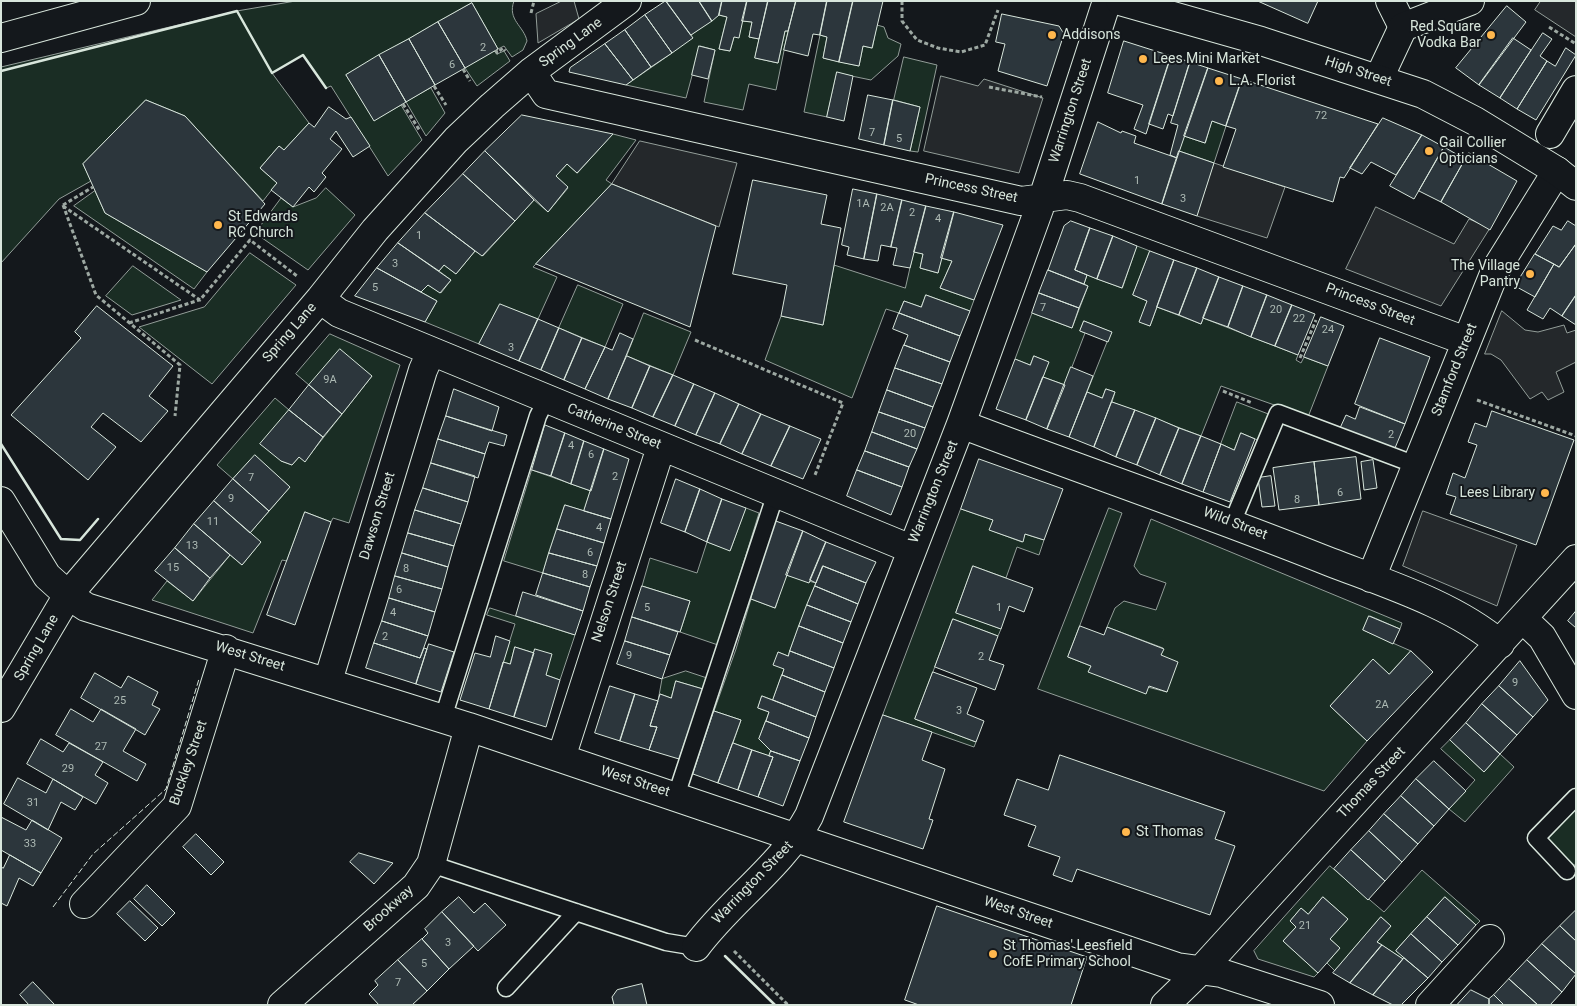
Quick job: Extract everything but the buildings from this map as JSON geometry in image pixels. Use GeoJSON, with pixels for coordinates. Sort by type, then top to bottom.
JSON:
{"type":"FeatureCollection","features":[{"type":"Feature","properties":{"kind":"street"},"geometry":{"type":"LineString","coordinates":[[1,38],[136,1]]}},
{"type":"Feature","properties":{"kind":"street","name":"Spring Lane"},"geometry":{"type":"LineString","coordinates":[[1,708],[68,595],[320,298],[375,230],[456,140],[531,72],[627,1]]}},
{"type":"Feature","properties":{"kind":"street","name":"Warrington Street"},"geometry":{"type":"LineString","coordinates":[[703,937],[797,837],[808,816],[961,424],[1043,198],[1107,1]]}},
{"type":"Feature","properties":{"kind":"street"},"geometry":{"type":"LineString","coordinates":[[1390,1],[1403,27]]}},
{"type":"Feature","properties":{"kind":"street"},"geometry":{"type":"LineString","coordinates":[[1379,78],[1403,27],[1470,1]]}},
{"type":"Feature","properties":{"kind":"street","name":"High Street"},"geometry":{"type":"LineString","coordinates":[[1135,3],[1379,78],[1423,94],[1475,121],[1566,179]]}},
{"type":"Feature","properties":{"kind":"street","name":"Princess Street"},"geometry":{"type":"LineString","coordinates":[[531,72],[546,94],[1021,202],[1067,195],[1080,198],[1466,341]]}},
{"type":"Feature","properties":{"kind":"street"},"geometry":{"type":"LineString","coordinates":[[1550,134],[1576,90]]}},
{"type":"Feature","properties":{"kind":"street","name":"Stamford Street"},"geometry":{"type":"LineString","coordinates":[[1371,578],[1496,269],[1566,179]]}},
{"type":"Feature","properties":{"kind":"street","name":"Catherine Street"},"geometry":{"type":"LineString","coordinates":[[320,298],[339,313],[911,549]]}},
{"type":"Feature","properties":{"kind":"street","name":"Dawson Street"},"geometry":{"type":"LineString","coordinates":[[328,681],[423,370],[431,352]]}},
{"type":"Feature","properties":{"kind":"street","name":"Wild Street"},"geometry":{"type":"LineString","coordinates":[[961,424],[1232,523],[1371,578],[1466,618],[1500,644]]}},
{"type":"Feature","properties":{"kind":"street","name":"Nelson Street"},"geometry":{"type":"LineString","coordinates":[[561,758],[661,447]]}},
{"type":"Feature","properties":{"kind":"street","name":"West Street"},"geometry":{"type":"LineString","coordinates":[[1,501],[47,576],[68,595],[93,609],[469,726],[1178,967],[1221,973],[1320,1005]]}},
{"type":"Feature","properties":{"kind":"street","name":"Thomas Street"},"geometry":{"type":"LineString","coordinates":[[1165,1005],[1201,970],[1576,559]]}},
{"type":"Feature","properties":{"kind":"street"},"geometry":{"type":"LineString","coordinates":[[1523,619],[1542,637],[1576,695]]}},
{"type":"Feature","properties":{"kind":"street","name":"Buckley Street"},"geometry":{"type":"LineString","coordinates":[[84,904],[177,806],[226,649]]}},
{"type":"Feature","properties":{"kind":"street","name":"Brookway"},"geometry":{"type":"LineString","coordinates":[[282,1005],[416,886],[431,864],[469,726]]}},
{"type":"Feature","properties":{"kind":"street"},"geometry":{"type":"LineString","coordinates":[[1430,1005],[1490,939]]}},
{"type":"Feature","properties":{"kind":"lane"},"geometry":{"type":"LineString","coordinates":[[443,718],[538,416],[546,400]]}},
{"type":"Feature","properties":{"kind":"lane"},"geometry":{"type":"LineString","coordinates":[[1232,523],[1278,413],[1416,465]]}},
{"type":"Feature","properties":{"kind":"lane"},"geometry":{"type":"LineString","coordinates":[[676,796],[776,493]]}},
{"type":"Feature","properties":{"kind":"lane"},"geometry":{"type":"LineString","coordinates":[[1567,871],[1536,838],[1576,797]]}},
{"type":"Feature","properties":{"kind":"lane"},"geometry":{"type":"LineString","coordinates":[[431,864],[666,942],[703,937]]}},
{"type":"Feature","properties":{"kind":"lane"},"geometry":{"type":"LineString","coordinates":[[506,988],[576,912]]}},
{"type":"Feature","properties":{"kind":"path"},"geometry":{"type":"LineString","coordinates":[[532,13],[534,1]]}},
{"type":"Feature","properties":{"kind":"path"},"geometry":{"type":"LineString","coordinates":[[902,1],[902,21],[917,40],[938,48],[961,52],[985,45],[998,10]]}},
{"type":"Feature","properties":{"kind":"path"},"geometry":{"type":"LineString","coordinates":[[1549,27],[1576,44]]}},
{"type":"Feature","properties":{"kind":"path"},"geometry":{"type":"LineString","coordinates":[[496,50],[497,53],[503,48]]}},
{"type":"Feature","properties":{"kind":"path"},"geometry":{"type":"LineString","coordinates":[[434,86],[447,107]]}},
{"type":"Feature","properties":{"kind":"path"},"geometry":{"type":"LineString","coordinates":[[989,87],[1046,98]]}},
{"type":"Feature","properties":{"kind":"path"},"geometry":{"type":"LineString","coordinates":[[403,104],[423,136]]}},
{"type":"Feature","properties":{"kind":"path"},"geometry":{"type":"LineString","coordinates":[[63,206],[93,186]]}},
{"type":"Feature","properties":{"kind":"path"},"geometry":{"type":"LineString","coordinates":[[63,206],[200,300]]}},
{"type":"Feature","properties":{"kind":"path"},"geometry":{"type":"LineString","coordinates":[[63,206],[96,295],[180,365],[176,416],[170,423]]}},
{"type":"Feature","properties":{"kind":"path"},"geometry":{"type":"LineString","coordinates":[[129,323],[200,300],[250,240],[299,277]]}},
{"type":"Feature","properties":{"kind":"path"},"geometry":{"type":"LineString","coordinates":[[1300,358],[1316,318]]}},
{"type":"Feature","properties":{"kind":"path"},"geometry":{"type":"LineString","coordinates":[[695,340],[843,403],[814,478]]}},
{"type":"Feature","properties":{"kind":"path"},"geometry":{"type":"LineString","coordinates":[[1474,399],[1576,436]]}},
{"type":"Feature","properties":{"kind":"path"},"geometry":{"type":"LineString","coordinates":[[703,937],[788,1005]]}},
{"type":"Feature","properties":{"kind":"green space"},"geometry":{"type":"Polygon","coordinates":[[[296,1],[514,1],[512,8],[514,18],[527,41],[523,50],[512,57],[504,46],[498,49],[472,3],[346,75],[374,120],[401,105],[422,140],[388,176],[331,86],[326,88],[303,55],[272,73],[309,123],[284,150],[279,146],[260,168],[277,183],[263,201],[185,116],[146,100],[83,164],[91,181],[59,199],[1,263],[1,67],[237,11],[296,1]]]}},
{"type":"Feature","properties":{"kind":"green space"},"geometry":{"type":"Polygon","coordinates":[[[719,15],[727,17],[719,49],[730,51],[742,21],[752,22],[749,37],[759,39],[755,58],[778,63],[785,31],[788,31],[776,90],[749,84],[743,110],[704,102],[715,50],[700,46],[686,98],[626,85],[672,53],[691,35],[719,15]]]}},
{"type":"Feature","properties":{"kind":"green space"},"geometry":{"type":"Polygon","coordinates":[[[877,25],[884,27],[888,38],[901,44],[898,56],[871,80],[837,73],[827,117],[804,112],[820,35],[827,37],[823,58],[859,66],[863,46],[872,48],[877,25]]]}},
{"type":"Feature","properties":{"kind":"green space"},"geometry":{"type":"Polygon","coordinates":[[[494,51],[497,54],[504,51],[510,61],[477,86],[465,68],[494,51]]]}},
{"type":"Feature","properties":{"kind":"green space"},"geometry":{"type":"Polygon","coordinates":[[[904,57],[937,65],[918,152],[910,151],[920,107],[894,100],[904,57]]]}},
{"type":"Feature","properties":{"kind":"green space"},"geometry":{"type":"Polygon","coordinates":[[[431,88],[445,113],[426,136],[406,102],[431,88]]]}},
{"type":"Feature","properties":{"kind":"green space"},"geometry":{"type":"Polygon","coordinates":[[[1212,121],[1226,126],[1214,163],[1179,151],[1184,136],[1205,143],[1212,121]]]}},
{"type":"Feature","properties":{"kind":"green space"},"geometry":{"type":"Polygon","coordinates":[[[613,134],[636,140],[606,180],[612,184],[533,267],[557,277],[538,319],[500,305],[479,344],[425,322],[437,301],[421,292],[428,285],[441,293],[451,280],[439,271],[444,265],[456,274],[475,251],[483,256],[534,200],[548,212],[568,188],[556,176],[567,164],[577,173],[613,134]]]}},
{"type":"Feature","properties":{"kind":"green space"},"geometry":{"type":"Polygon","coordinates":[[[326,188],[355,215],[308,270],[255,233],[281,198],[293,207],[316,198],[326,188]]]}},
{"type":"Feature","properties":{"kind":"green space"},"geometry":{"type":"Polygon","coordinates":[[[95,191],[105,213],[207,272],[194,289],[74,206],[95,191]]]}},
{"type":"Feature","properties":{"kind":"green space"},"geometry":{"type":"Polygon","coordinates":[[[1137,246],[1150,251],[1133,295],[1147,301],[1140,322],[1150,326],[1157,307],[1201,324],[1203,318],[1298,355],[1296,360],[1301,363],[1304,357],[1328,366],[1308,417],[1221,386],[1201,436],[1112,402],[1115,392],[1106,389],[1102,398],[1087,392],[1111,332],[1084,321],[1080,331],[1085,333],[1065,385],[1043,377],[1048,362],[1034,356],[1030,365],[1015,359],[1032,313],[1072,328],[1088,286],[1084,284],[1087,275],[1122,288],[1137,246]]]}},
{"type":"Feature","properties":{"kind":"green space"},"geometry":{"type":"Polygon","coordinates":[[[914,252],[923,254],[920,268],[938,273],[941,258],[952,261],[940,288],[974,300],[970,311],[926,295],[921,307],[904,301],[899,313],[886,309],[852,398],[765,360],[781,316],[823,325],[834,265],[905,288],[914,252]]]}},
{"type":"Feature","properties":{"kind":"green space"},"geometry":{"type":"Polygon","coordinates":[[[250,253],[296,285],[212,384],[139,327],[204,307],[250,253]]]}},
{"type":"Feature","properties":{"kind":"green space"},"geometry":{"type":"Polygon","coordinates":[[[133,266],[181,300],[132,315],[106,296],[133,266]]]}},
{"type":"Feature","properties":{"kind":"green space"},"geometry":{"type":"Polygon","coordinates":[[[578,285],[623,304],[605,347],[559,328],[578,285]]]}},
{"type":"Feature","properties":{"kind":"green space"},"geometry":{"type":"Polygon","coordinates":[[[644,313],[691,332],[673,375],[627,356],[644,313]]]}},
{"type":"Feature","properties":{"kind":"green space"},"geometry":{"type":"Polygon","coordinates":[[[330,334],[400,365],[349,523],[333,518],[331,522],[305,512],[287,561],[282,560],[253,633],[152,600],[167,581],[193,601],[230,555],[242,565],[260,543],[250,533],[290,487],[255,456],[233,479],[217,465],[275,398],[289,410],[281,461],[292,465],[299,457],[305,461],[372,376],[309,385],[296,374],[330,334]]]}},
{"type":"Feature","properties":{"kind":"green space"},"geometry":{"type":"Polygon","coordinates":[[[1237,402],[1271,415],[1260,441],[1241,433],[1234,450],[1221,444],[1237,402]]]}},
{"type":"Feature","properties":{"kind":"green space"},"geometry":{"type":"Polygon","coordinates":[[[532,470],[591,491],[584,511],[565,505],[543,573],[504,561],[532,470]]]}},
{"type":"Feature","properties":{"kind":"green space"},"geometry":{"type":"Polygon","coordinates":[[[746,508],[759,513],[718,645],[680,632],[690,601],[642,586],[650,558],[697,573],[707,542],[730,550],[746,508]]]}},
{"type":"Feature","properties":{"kind":"green space"},"geometry":{"type":"Polygon","coordinates":[[[1109,508],[1122,513],[1068,657],[1091,666],[1089,672],[1167,692],[1161,655],[1163,648],[1107,627],[1115,608],[1124,601],[1156,610],[1166,583],[1140,574],[1134,566],[1151,519],[1402,623],[1400,629],[1370,616],[1363,630],[1411,651],[1389,674],[1373,660],[1330,706],[1367,741],[1324,791],[1038,689],[1109,508]]]}},
{"type":"Feature","properties":{"kind":"green space"},"geometry":{"type":"Polygon","coordinates":[[[961,509],[993,520],[990,530],[1022,542],[1025,534],[1044,540],[1039,555],[1017,547],[1006,578],[973,566],[956,612],[1001,629],[998,636],[953,619],[915,719],[976,742],[974,747],[883,715],[961,509]]]}},
{"type":"Feature","properties":{"kind":"green space"},"geometry":{"type":"Polygon","coordinates":[[[786,575],[816,583],[788,656],[778,652],[784,669],[773,700],[762,696],[758,708],[769,712],[759,739],[771,751],[769,756],[733,743],[741,720],[714,711],[751,599],[775,608],[786,575]]]}},
{"type":"Feature","properties":{"kind":"green space"},"geometry":{"type":"Polygon","coordinates":[[[490,608],[575,635],[560,680],[546,675],[535,649],[534,653],[515,647],[510,664],[503,662],[515,624],[487,615],[490,608]]]}},
{"type":"Feature","properties":{"kind":"green space"},"geometry":{"type":"Polygon","coordinates":[[[686,671],[707,678],[703,689],[676,681],[671,698],[660,694],[658,701],[662,679],[686,671]]]}},
{"type":"Feature","properties":{"kind":"green space"},"geometry":{"type":"Polygon","coordinates":[[[1450,740],[1484,772],[1500,754],[1514,767],[1465,822],[1449,809],[1475,780],[1441,749],[1450,740]]]}},
{"type":"Feature","properties":{"kind":"green space"},"geometry":{"type":"Polygon","coordinates":[[[1576,809],[1576,864],[1573,866],[1545,839],[1576,809]]]}},
{"type":"Feature","properties":{"kind":"green space"},"geometry":{"type":"Polygon","coordinates":[[[1330,866],[1384,912],[1422,870],[1480,921],[1476,925],[1445,897],[1396,950],[1403,959],[1377,942],[1391,926],[1381,917],[1335,971],[1327,963],[1340,948],[1330,939],[1348,919],[1323,897],[1308,914],[1301,908],[1290,921],[1296,927],[1283,941],[1318,973],[1314,977],[1258,959],[1254,951],[1330,866]]]}},
{"type":"Feature","properties":{"kind":"shaded area"},"geometry":{"type":"Polygon","coordinates":[[[562,1],[574,1],[579,19],[538,43],[536,14],[562,1]]]}},
{"type":"Feature","properties":{"kind":"shaded area"},"geometry":{"type":"Polygon","coordinates":[[[1541,1],[1576,1],[1576,37],[1535,10],[1541,1]]]}},
{"type":"Feature","properties":{"kind":"shaded area"},"geometry":{"type":"Polygon","coordinates":[[[941,76],[978,86],[984,79],[1043,98],[1019,173],[924,151],[941,76]]]}},
{"type":"Feature","properties":{"kind":"shaded area"},"geometry":{"type":"Polygon","coordinates":[[[640,141],[737,163],[719,227],[612,184],[640,141]]]}},
{"type":"Feature","properties":{"kind":"shaded area"},"geometry":{"type":"Polygon","coordinates":[[[1214,163],[1285,187],[1267,238],[1197,216],[1214,163]]]}},
{"type":"Feature","properties":{"kind":"shaded area"},"geometry":{"type":"Polygon","coordinates":[[[1376,207],[1454,244],[1469,219],[1490,228],[1441,306],[1346,269],[1376,207]]]}},
{"type":"Feature","properties":{"kind":"shaded area"},"geometry":{"type":"Polygon","coordinates":[[[1502,311],[1525,330],[1538,332],[1564,325],[1567,333],[1576,330],[1576,362],[1556,372],[1564,392],[1548,400],[1542,392],[1530,399],[1501,360],[1491,354],[1485,354],[1502,311]]]}},
{"type":"Feature","properties":{"kind":"shaded area"},"geometry":{"type":"Polygon","coordinates":[[[1423,511],[1517,545],[1497,606],[1403,566],[1423,511]]]}},
{"type":"Feature","properties":{"kind":"fence"},"geometry":{"type":"LineString","coordinates":[[53,907],[93,854],[166,789],[199,679]]}},
{"type":"Feature","properties":{"kind":"wall"},"geometry":{"type":"LineString","coordinates":[[1,71],[237,11],[272,73],[303,55],[326,88]]}},
{"type":"Feature","properties":{"kind":"wall"},"geometry":{"type":"LineString","coordinates":[[1,444],[61,539],[80,540],[98,519]]}},
{"type":"Feature","properties":{"kind":"wall"},"geometry":{"type":"LineString","coordinates":[[725,956],[775,1005]]}},
{"type":"Feature","properties":{"kind":"place","name":"Addisons"},"geometry":{"type":"Point","coordinates":[1052,35]}},
{"type":"Feature","properties":{"kind":"place","name":"Red Square Vodka Bar"},"geometry":{"type":"Point","coordinates":[1491,35]}},
{"type":"Feature","properties":{"kind":"place","name":"Lees Mini Market"},"geometry":{"type":"Point","coordinates":[1143,59]}},
{"type":"Feature","properties":{"kind":"place","name":"L.A. Florist"},"geometry":{"type":"Point","coordinates":[1219,81]}},
{"type":"Feature","properties":{"kind":"place","name":"Gail Collier Opticians"},"geometry":{"type":"Point","coordinates":[1429,151]}},
{"type":"Feature","properties":{"kind":"place","name":"St Edwards RC Church"},"geometry":{"type":"Point","coordinates":[218,225]}},
{"type":"Feature","properties":{"kind":"place","name":"The Village Pantry"},"geometry":{"type":"Point","coordinates":[1530,274]}},
{"type":"Feature","properties":{"kind":"place","name":"Lees Library"},"geometry":{"type":"Point","coordinates":[1545,493]}},
{"type":"Feature","properties":{"kind":"place","name":"St Thomas"},"geometry":{"type":"Point","coordinates":[1126,832]}},
{"type":"Feature","properties":{"kind":"place","name":"St Thomas' Leesfield CofE Primary School"},"geometry":{"type":"Point","coordinates":[993,954]}}]}
